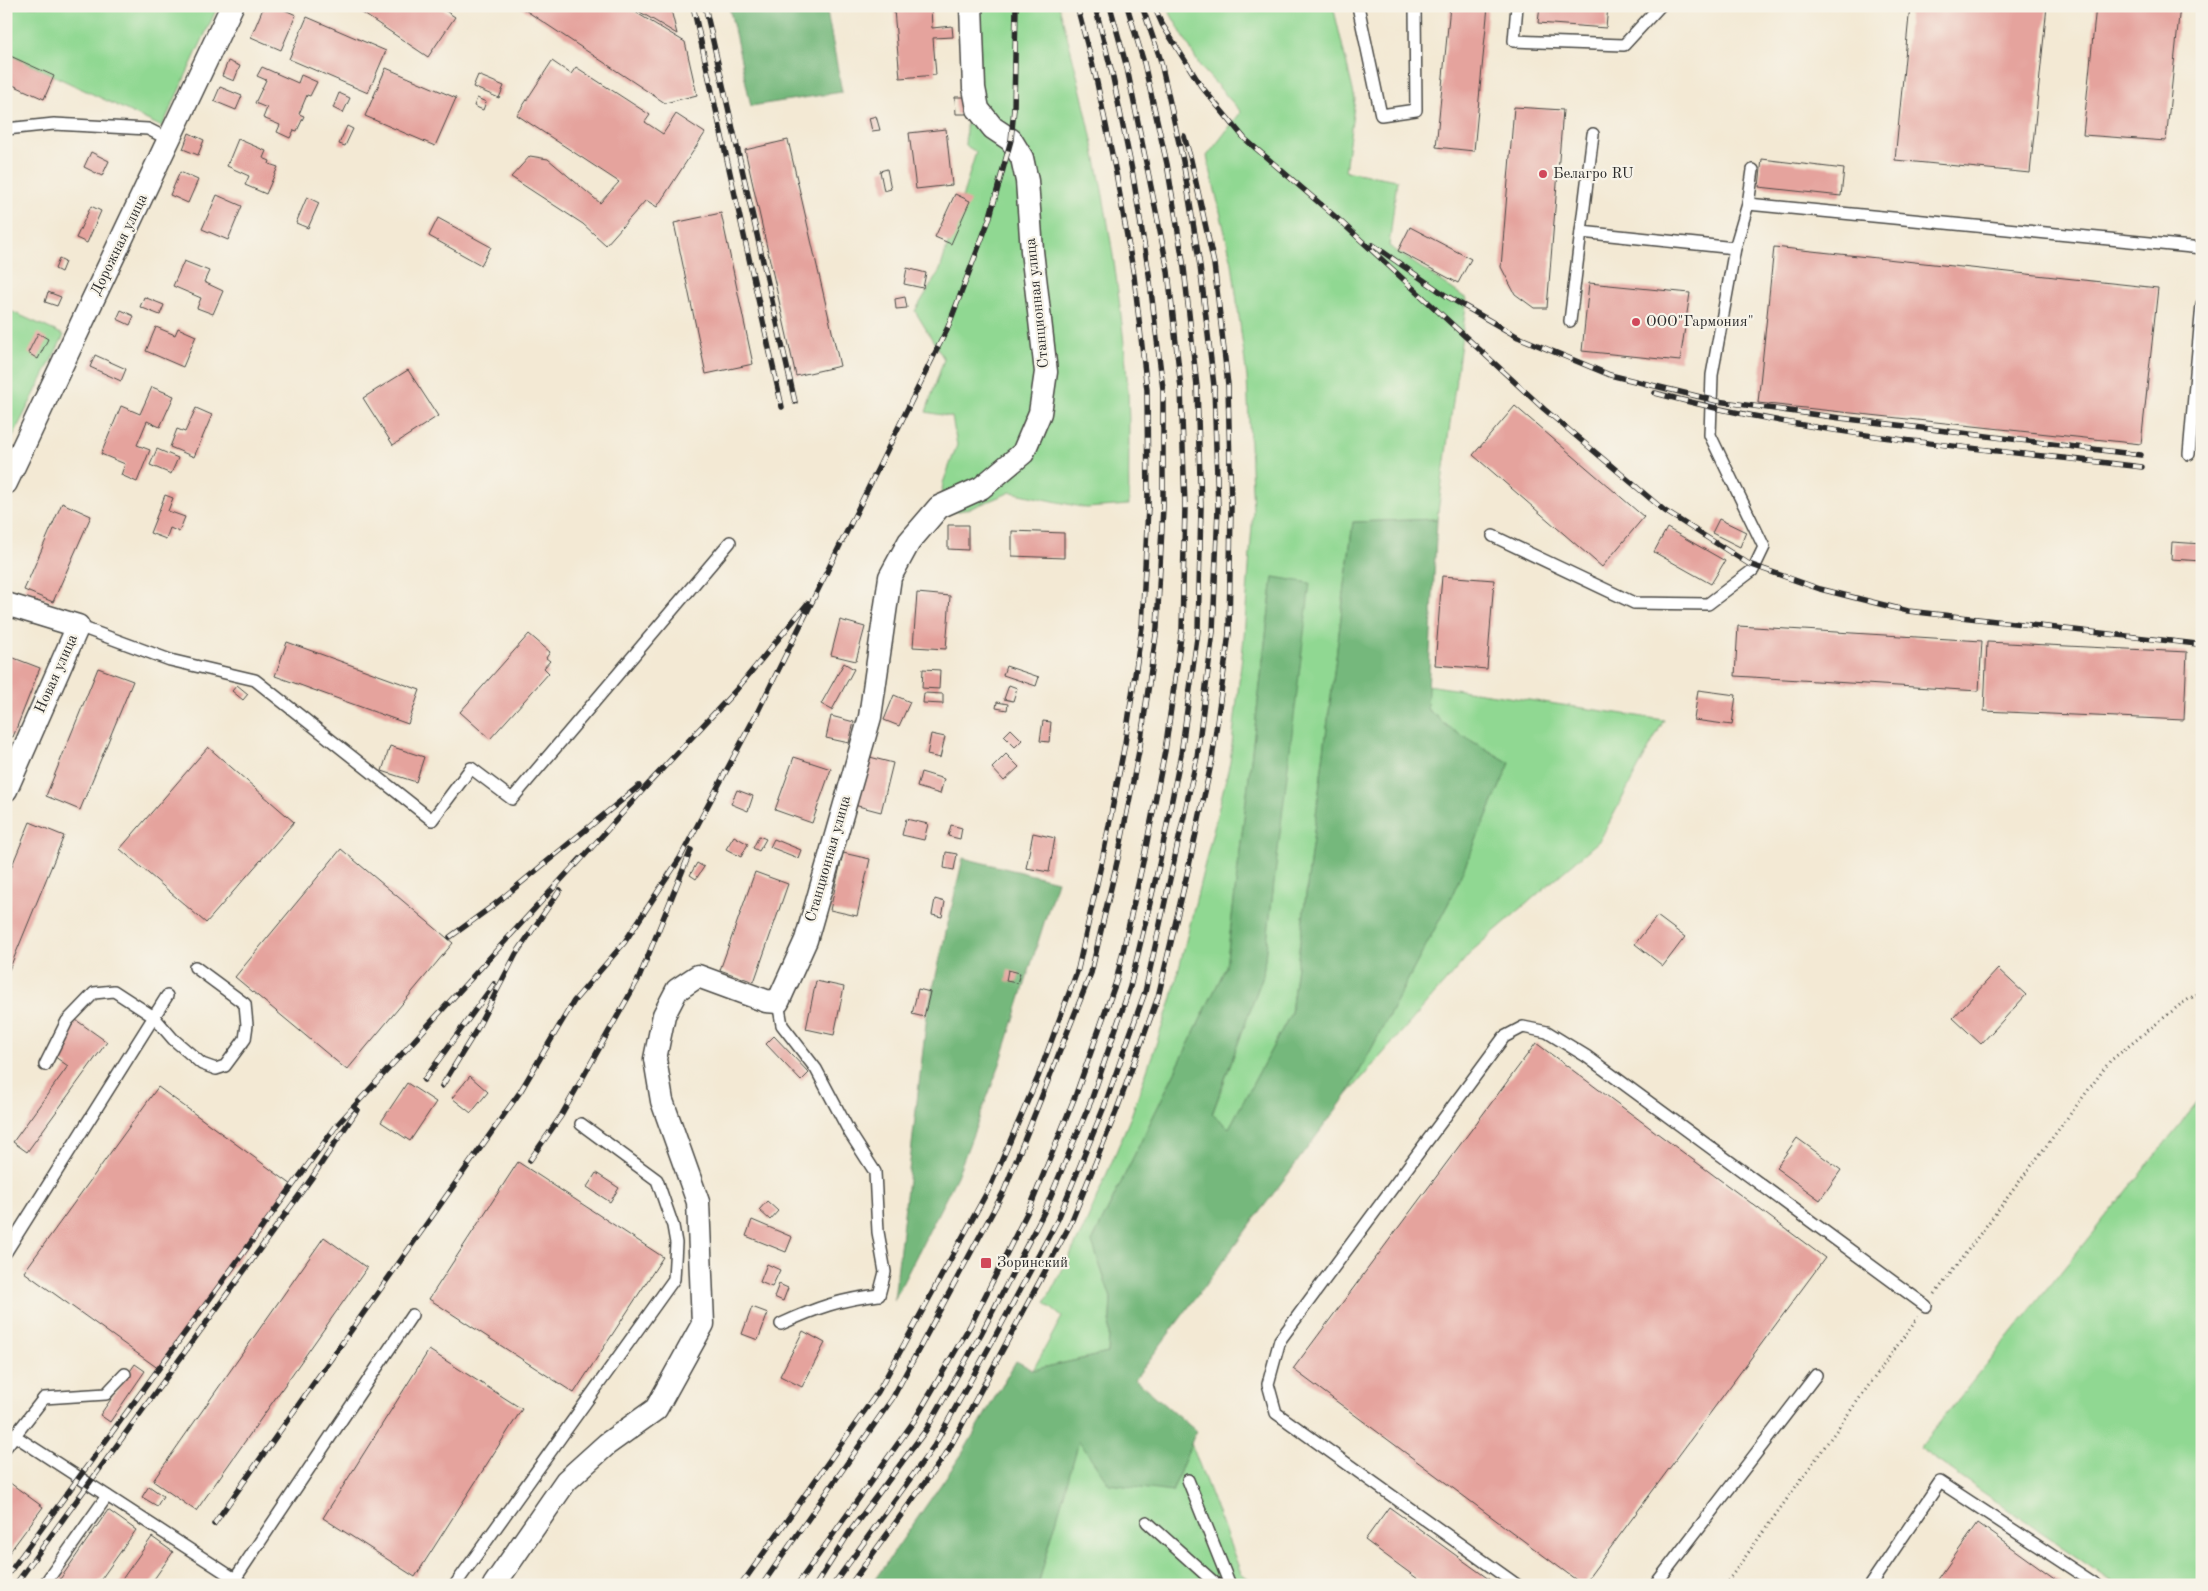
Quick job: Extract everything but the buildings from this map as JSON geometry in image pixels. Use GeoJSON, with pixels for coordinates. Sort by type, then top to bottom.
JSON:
{"type":"FeatureCollection","features":[{"type":"Feature","properties":{"kind":"street","name":"Дорожная улица"},"geometry":{"type":"LineString","coordinates":[[6,483],[232,6]]}},
{"type":"Feature","properties":{"kind":"street","name":"Станционная улица"},"geometry":{"type":"LineString","coordinates":[[778,1002],[806,940],[870,717],[890,577],[909,542],[939,507],[981,488],[1023,453],[1040,413],[1046,372],[1032,251],[1027,181],[1022,158],[1010,140],[993,128],[978,109],[974,88],[971,6]]}},
{"type":"Feature","properties":{"kind":"street","name":"Новая улица"},"geometry":{"type":"LineString","coordinates":[[6,604],[78,626],[6,790]]}},
{"type":"Feature","properties":{"kind":"street"},"geometry":{"type":"LineString","coordinates":[[494,1585],[566,1481],[607,1444],[656,1409],[703,1324],[698,1202],[662,1101],[655,1059],[664,1015],[677,990],[698,976],[766,1001],[778,1002]]}},
{"type":"Feature","properties":{"kind":"lane"},"geometry":{"type":"LineString","coordinates":[[1358,6],[1381,115],[1416,110],[1415,6]]}},
{"type":"Feature","properties":{"kind":"lane"},"geometry":{"type":"LineString","coordinates":[[1517,6],[1514,41],[1624,45],[1660,6]]}},
{"type":"Feature","properties":{"kind":"lane"},"geometry":{"type":"LineString","coordinates":[[6,129],[54,124],[148,129],[170,140]]}},
{"type":"Feature","properties":{"kind":"lane"},"geometry":{"type":"LineString","coordinates":[[1570,321],[1592,134]]}},
{"type":"Feature","properties":{"kind":"lane"},"geometry":{"type":"LineString","coordinates":[[1493,536],[1634,603],[1708,604],[1753,570],[1764,547],[1748,509],[1710,435],[1712,375],[1735,248],[1748,204],[1753,170]]}},
{"type":"Feature","properties":{"kind":"lane"},"geometry":{"type":"LineString","coordinates":[[1748,204],[2202,248]]}},
{"type":"Feature","properties":{"kind":"lane"},"geometry":{"type":"LineString","coordinates":[[1581,232],[1735,248]]}},
{"type":"Feature","properties":{"kind":"lane"},"geometry":{"type":"LineString","coordinates":[[2189,454],[2202,304]]}},
{"type":"Feature","properties":{"kind":"lane"},"geometry":{"type":"LineString","coordinates":[[78,626],[170,660],[255,680],[432,820],[470,768],[512,799],[730,542]]}},
{"type":"Feature","properties":{"kind":"lane"},"geometry":{"type":"LineString","coordinates":[[45,1064],[67,1021],[94,993],[114,991],[154,1017],[173,1039],[202,1064],[216,1069],[225,1066],[245,1039],[247,1025],[245,1004],[195,967]]}},
{"type":"Feature","properties":{"kind":"lane"},"geometry":{"type":"LineString","coordinates":[[6,1252],[168,996]]}},
{"type":"Feature","properties":{"kind":"lane"},"geometry":{"type":"LineString","coordinates":[[778,1002],[782,1025],[816,1069],[850,1133],[875,1172],[878,1232],[885,1272],[879,1295],[854,1297],[820,1306],[781,1324]]}},
{"type":"Feature","properties":{"kind":"lane"},"geometry":{"type":"LineString","coordinates":[[1518,1585],[1276,1413],[1268,1384],[1280,1340],[1504,1037],[1523,1027],[1547,1032],[1586,1056],[1926,1306]]}},
{"type":"Feature","properties":{"kind":"lane"},"geometry":{"type":"LineString","coordinates":[[455,1585],[674,1279],[676,1243],[673,1226],[657,1180],[581,1124]]}},
{"type":"Feature","properties":{"kind":"lane"},"geometry":{"type":"LineString","coordinates":[[10,1432],[239,1582],[412,1315]]}},
{"type":"Feature","properties":{"kind":"lane"},"geometry":{"type":"LineString","coordinates":[[6,1447],[10,1432],[44,1398],[106,1394],[125,1374]]}},
{"type":"Feature","properties":{"kind":"lane"},"geometry":{"type":"LineString","coordinates":[[1655,1585],[1816,1375]]}},
{"type":"Feature","properties":{"kind":"lane"},"geometry":{"type":"LineString","coordinates":[[1188,1480],[1230,1585]]}},
{"type":"Feature","properties":{"kind":"lane"},"geometry":{"type":"LineString","coordinates":[[1870,1585],[1940,1482],[2097,1585]]}},
{"type":"Feature","properties":{"kind":"lane"},"geometry":{"type":"LineString","coordinates":[[44,1585],[107,1496]]}},
{"type":"Feature","properties":{"kind":"lane"},"geometry":{"type":"LineString","coordinates":[[1147,1522],[1217,1585]]}},
{"type":"Feature","properties":{"kind":"path"},"geometry":{"type":"LineString","coordinates":[[1726,1585],[1926,1306],[2110,1060],[2181,1004],[2202,991]]}},
{"type":"Feature","properties":{"kind":"green space"},"geometry":{"type":"Polygon","coordinates":[[[6,6],[218,6],[162,127],[6,53],[6,6]]]}},
{"type":"Feature","properties":{"kind":"green space"},"geometry":{"type":"Polygon","coordinates":[[[729,6],[826,6],[842,92],[751,106],[729,6]]]}},
{"type":"Feature","properties":{"kind":"green space"},"geometry":{"type":"Polygon","coordinates":[[[965,6],[1059,6],[1094,149],[1118,294],[1128,391],[1129,505],[1086,508],[1011,492],[969,509],[939,515],[943,483],[957,445],[952,417],[926,412],[944,359],[915,311],[940,270],[976,152],[965,145],[968,96],[965,6]]]}},
{"type":"Feature","properties":{"kind":"green space"},"geometry":{"type":"Polygon","coordinates":[[[1166,6],[1333,6],[1355,99],[1345,171],[1397,180],[1389,246],[1467,299],[1437,519],[1353,522],[1291,1013],[1229,1128],[1212,1115],[1263,975],[1309,583],[1273,577],[1226,967],[1092,1242],[1111,1298],[1108,1353],[1033,1370],[1062,1317],[1045,1303],[1085,1226],[1131,1116],[1171,1001],[1230,762],[1244,637],[1253,511],[1247,378],[1232,263],[1207,156],[1241,112],[1200,66],[1166,6]]]}},
{"type":"Feature","properties":{"kind":"green space"},"geometry":{"type":"Polygon","coordinates":[[[6,309],[64,335],[6,450],[6,309]]]}},
{"type":"Feature","properties":{"kind":"green space"},"geometry":{"type":"Polygon","coordinates":[[[1437,519],[1427,709],[1451,729],[1510,763],[1449,902],[1347,1095],[1135,1379],[1196,1431],[1172,1492],[1109,1484],[1079,1441],[1038,1585],[871,1585],[962,1454],[1016,1361],[1033,1370],[1108,1353],[1111,1298],[1092,1242],[1226,967],[1273,577],[1310,583],[1263,975],[1212,1114],[1229,1128],[1291,1013],[1353,522],[1437,519]]]}},
{"type":"Feature","properties":{"kind":"green space"},"geometry":{"type":"Polygon","coordinates":[[[1427,685],[1664,720],[1600,840],[1473,950],[1347,1095],[1449,902],[1510,763],[1451,729],[1427,709],[1427,685]]]}},
{"type":"Feature","properties":{"kind":"green space"},"geometry":{"type":"Polygon","coordinates":[[[963,858],[1057,881],[1000,1064],[957,1176],[894,1300],[927,1015],[963,858]]]}},
{"type":"Feature","properties":{"kind":"green space"},"geometry":{"type":"Polygon","coordinates":[[[2202,1097],[2202,1585],[2117,1585],[1919,1448],[2202,1097]]]}},
{"type":"Feature","properties":{"kind":"green space"},"geometry":{"type":"Polygon","coordinates":[[[1079,1440],[1172,1492],[1191,1443],[1241,1573],[1257,1585],[1038,1585],[1079,1440]]]}},
{"type":"Feature","properties":{"kind":"railway"},"geometry":{"type":"LineString","coordinates":[[693,6],[782,407]]}},
{"type":"Feature","properties":{"kind":"railway"},"geometry":{"type":"LineString","coordinates":[[705,6],[795,402]]}},
{"type":"Feature","properties":{"kind":"railway"},"geometry":{"type":"LineString","coordinates":[[214,1524],[520,1092],[574,1001],[624,943],[680,858],[758,711],[948,327],[989,220],[1011,140],[1014,109],[1016,6]]}},
{"type":"Feature","properties":{"kind":"railway"},"geometry":{"type":"LineString","coordinates":[[741,1585],[878,1392],[991,1185],[1038,1077],[1078,969],[1103,856],[1125,743],[1142,627],[1148,507],[1147,390],[1134,276],[1116,173],[1096,78],[1077,6]]}},
{"type":"Feature","properties":{"kind":"railway"},"geometry":{"type":"LineString","coordinates":[[762,1585],[892,1399],[1004,1191],[1091,973],[1118,858],[1140,746],[1157,628],[1163,507],[1163,389],[1149,274],[1132,170],[1112,73],[1095,6]]}},
{"type":"Feature","properties":{"kind":"railway"},"geometry":{"type":"LineString","coordinates":[[797,1585],[914,1421],[970,1326],[1031,1205],[1076,1094],[1116,982],[1143,862],[1165,751],[1182,629],[1185,507],[1181,388],[1168,271],[1127,68],[1110,6]]}},
{"type":"Feature","properties":{"kind":"railway"},"geometry":{"type":"LineString","coordinates":[[816,1585],[849,1533],[926,1430],[981,1334],[1044,1212],[1091,1101],[1130,987],[1159,865],[1181,754],[1198,631],[1201,508],[1197,387],[1184,268],[1167,164],[1144,63],[1127,6]]}},
{"type":"Feature","properties":{"kind":"railway"},"geometry":{"type":"LineString","coordinates":[[833,1585],[934,1446],[1058,1219],[1104,1107],[1145,992],[1197,757],[1213,632],[1218,508],[1214,386],[1200,266],[1183,161],[1160,58],[1142,6]]}},
{"type":"Feature","properties":{"kind":"railway"},"geometry":{"type":"LineString","coordinates":[[1154,6],[1162,24],[1201,86],[1245,139],[1339,220],[1544,409],[1665,511],[1749,564],[1820,589],[1908,611],[2197,644]]}},
{"type":"Feature","properties":{"kind":"railway"},"geometry":{"type":"LineString","coordinates":[[850,1585],[948,1451],[1070,1225],[1116,1112],[1158,997],[1188,870],[1212,760],[1229,633],[1231,508],[1228,385],[1214,264],[1184,136]]}},
{"type":"Feature","properties":{"kind":"railway"},"geometry":{"type":"LineString","coordinates":[[1373,245],[1445,295],[1518,337],[1610,375],[1717,401],[2141,455]]}},
{"type":"Feature","properties":{"kind":"railway"},"geometry":{"type":"LineString","coordinates":[[1655,393],[1715,408],[1836,430],[1958,447],[2142,467]]}},
{"type":"Feature","properties":{"kind":"railway"},"geometry":{"type":"LineString","coordinates":[[576,865],[737,689],[808,603]]}},
{"type":"Feature","properties":{"kind":"railway"},"geometry":{"type":"LineString","coordinates":[[450,937],[494,905],[639,786]]}},
{"type":"Feature","properties":{"kind":"railway"},"geometry":{"type":"LineString","coordinates":[[530,1160],[561,1116],[639,978],[691,850]]}},
{"type":"Feature","properties":{"kind":"railway"},"geometry":{"type":"LineString","coordinates":[[6,1577],[337,1125],[580,859]]}},
{"type":"Feature","properties":{"kind":"railway"},"geometry":{"type":"LineString","coordinates":[[442,1086],[477,1029],[516,954],[560,890]]}},
{"type":"Feature","properties":{"kind":"railway"},"geometry":{"type":"LineString","coordinates":[[424,1080],[494,984]]}},
{"type":"Feature","properties":{"kind":"railway"},"geometry":{"type":"LineString","coordinates":[[15,1585],[311,1179],[357,1110]]}},
{"type":"Feature","properties":{"kind":"place","name":"Белагро RU"},"geometry":{"type":"Point","coordinates":[1543,174]}},
{"type":"Feature","properties":{"kind":"place","name":"ООО\"Гармония\""},"geometry":{"type":"Point","coordinates":[1636,322]}},
{"type":"Feature","properties":{"kind":"place","name":"Зоринский"},"geometry":{"type":"Point","coordinates":[986,1263]}}]}
